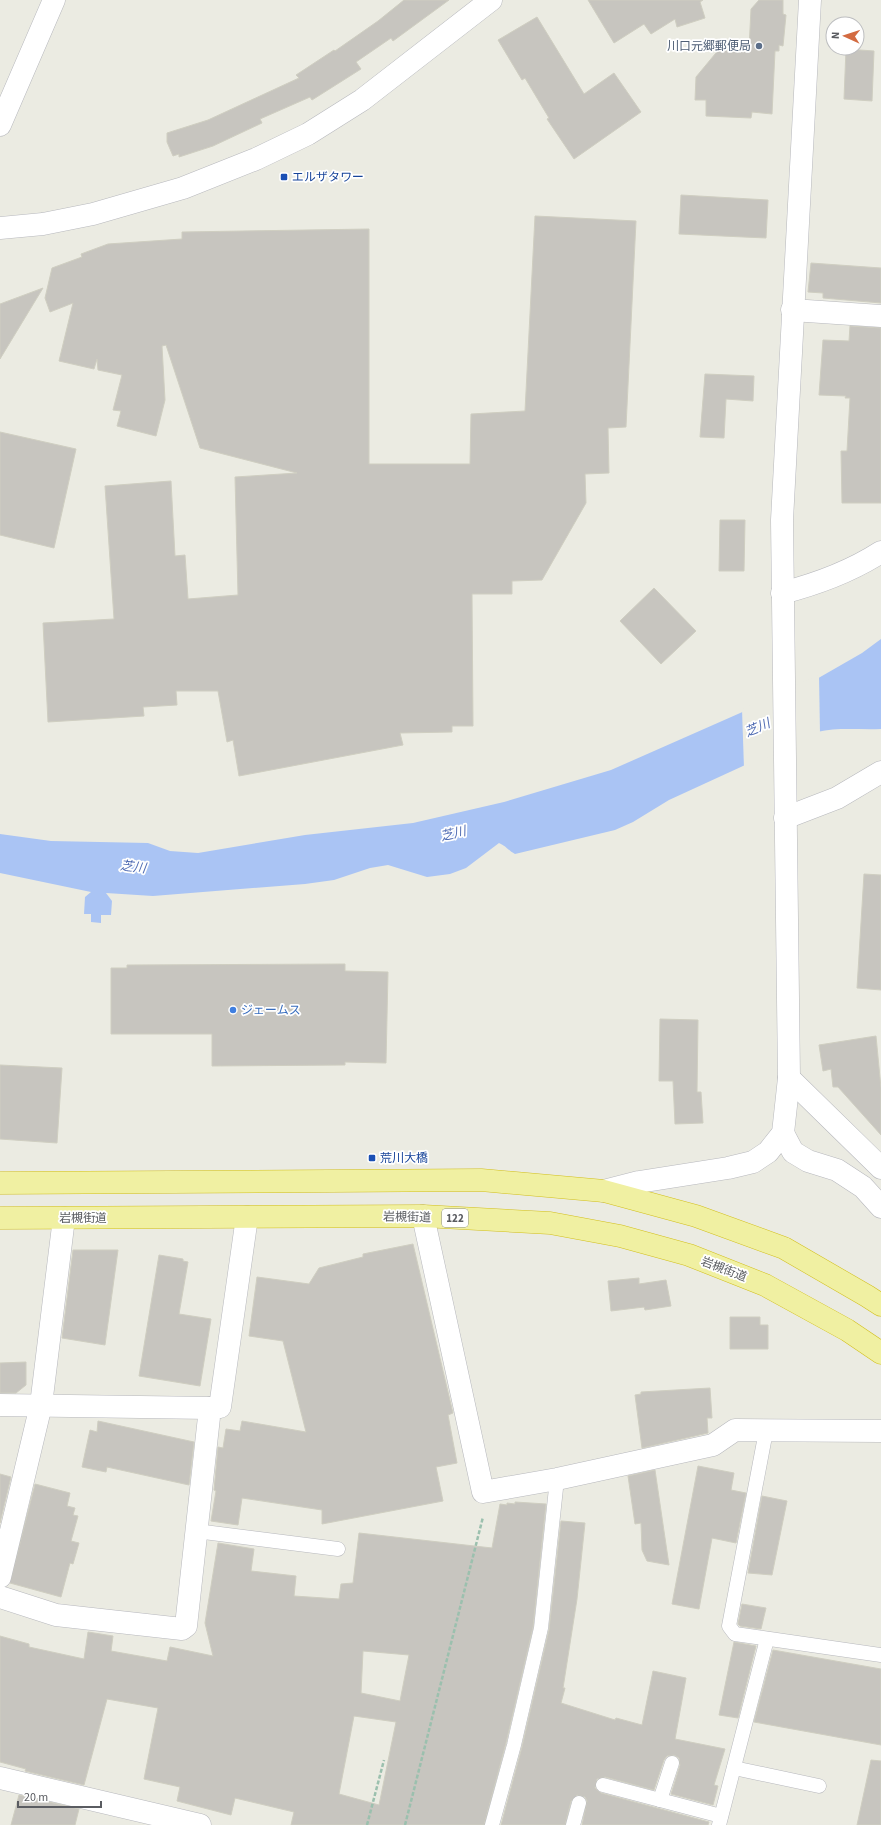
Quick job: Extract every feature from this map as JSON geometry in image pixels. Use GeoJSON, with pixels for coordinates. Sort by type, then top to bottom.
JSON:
{"type":"FeatureCollection","features":[{"type":"Feature","properties":{"kind":"highway"},"geometry":{"type":"LineString","coordinates":[[0,1183],[474,1180],[604,1191],[696,1216],[784,1248],[867,1296],[881,1306]]}},
{"type":"Feature","properties":{"kind":"highway","name":"岩槻街道"},"geometry":{"type":"LineString","coordinates":[[0,1218],[423,1216],[550,1223],[620,1236],[689,1255],[765,1284],[847,1330],[881,1353]]}},
{"type":"Feature","properties":{"kind":"street"},"geometry":{"type":"LineString","coordinates":[[0,125],[54,0]]}},
{"type":"Feature","properties":{"kind":"street"},"geometry":{"type":"LineString","coordinates":[[0,228],[43,224],[93,214],[183,188],[256,159],[308,134],[362,100],[491,0]]}},
{"type":"Feature","properties":{"kind":"street"},"geometry":{"type":"LineString","coordinates":[[604,1191],[639,1182],[728,1168],[753,1162],[768,1152],[783,1134],[789,1078],[784,792],[782,593],[783,505],[792,310],[810,0]]}},
{"type":"Feature","properties":{"kind":"street"},"geometry":{"type":"LineString","coordinates":[[792,310],[881,316]]}},
{"type":"Feature","properties":{"kind":"street"},"geometry":{"type":"LineString","coordinates":[[782,593],[811,586],[840,574],[881,552]]}},
{"type":"Feature","properties":{"kind":"street"},"geometry":{"type":"LineString","coordinates":[[785,818],[837,798],[881,772]]}},
{"type":"Feature","properties":{"kind":"street"},"geometry":{"type":"LineString","coordinates":[[789,1078],[881,1168]]}},
{"type":"Feature","properties":{"kind":"street"},"geometry":{"type":"LineString","coordinates":[[783,1134],[793,1152],[808,1161],[837,1170],[863,1188],[881,1207]]}},
{"type":"Feature","properties":{"kind":"street"},"geometry":{"type":"LineString","coordinates":[[423,1216],[483,1492],[557,1479],[713,1445],[735,1430],[881,1431]]}},
{"type":"Feature","properties":{"kind":"street"},"geometry":{"type":"LineString","coordinates":[[0,1405],[220,1407],[246,1217]]}},
{"type":"Feature","properties":{"kind":"street"},"geometry":{"type":"LineString","coordinates":[[0,1577],[41,1405],[64,1218]]}},
{"type":"Feature","properties":{"kind":"street"},"geometry":{"type":"LineString","coordinates":[[0,1598],[56,1615],[182,1629],[186,1626],[210,1408]]}},
{"type":"Feature","properties":{"kind":"street"},"geometry":{"type":"LineString","coordinates":[[0,1778],[200,1825]]}},
{"type":"Feature","properties":{"kind":"lane"},"geometry":{"type":"LineString","coordinates":[[766,1431],[729,1626],[735,1634],[881,1656]]}},
{"type":"Feature","properties":{"kind":"lane"},"geometry":{"type":"LineString","coordinates":[[492,1825],[514,1745],[541,1628],[557,1479]]}},
{"type":"Feature","properties":{"kind":"lane"},"geometry":{"type":"LineString","coordinates":[[196,1531],[338,1549]]}},
{"type":"Feature","properties":{"kind":"lane"},"geometry":{"type":"LineString","coordinates":[[603,1785],[660,1800],[720,1821],[767,1639]]}},
{"type":"Feature","properties":{"kind":"lane"},"geometry":{"type":"LineString","coordinates":[[660,1800],[672,1763]]}},
{"type":"Feature","properties":{"kind":"lane"},"geometry":{"type":"LineString","coordinates":[[734,1768],[819,1786]]}},
{"type":"Feature","properties":{"kind":"lane"},"geometry":{"type":"LineString","coordinates":[[573,1825],[579,1803]]}},
{"type":"Feature","properties":{"kind":"path"},"geometry":{"type":"LineString","coordinates":[[405,1825],[483,1518],[483,1492]]}},
{"type":"Feature","properties":{"kind":"path"},"geometry":{"type":"LineString","coordinates":[[367,1825],[384,1760]]}},
{"type":"Feature","properties":{"kind":"water","name":"芝川"},"geometry":{"type":"Polygon","coordinates":[[[881,639],[881,729],[841,729],[817,732],[669,800],[633,822],[615,830],[515,854],[499,843],[466,868],[450,874],[427,877],[388,865],[370,868],[334,880],[305,884],[153,896],[106,893],[112,901],[111,915],[101,915],[101,923],[91,922],[91,914],[84,914],[85,897],[91,892],[0,873],[0,834],[51,841],[148,843],[170,851],[198,853],[305,835],[413,823],[504,802],[611,770],[815,680],[862,653],[881,639]]]}},
{"type":"Feature","properties":{"kind":"pier"},"geometry":{"type":"Polygon","coordinates":[[[819,675],[820,734],[744,768],[742,709],[819,675]]]}},
{"type":"Feature","properties":{"kind":"building"},"geometry":{"type":"Polygon","coordinates":[[[404,0],[449,0],[393,41],[391,38],[356,62],[361,69],[312,100],[310,97],[260,119],[262,123],[213,146],[179,157],[179,154],[173,156],[167,142],[167,133],[208,120],[299,78],[296,75],[334,50],[335,51],[378,21],[404,0]]]}},
{"type":"Feature","properties":{"kind":"building"},"geometry":{"type":"Polygon","coordinates":[[[588,0],[703,0],[700,2],[705,18],[677,27],[675,19],[651,34],[644,24],[614,43],[588,0]]]}},
{"type":"Feature","properties":{"kind":"building"},"geometry":{"type":"Polygon","coordinates":[[[759,0],[783,0],[783,14],[786,15],[783,46],[779,45],[779,51],[775,51],[772,114],[752,112],[751,118],[706,116],[706,100],[695,100],[696,77],[720,48],[749,49],[751,9],[759,0]]]}},
{"type":"Feature","properties":{"kind":"building"},"geometry":{"type":"Polygon","coordinates":[[[537,17],[584,94],[614,73],[641,112],[574,159],[547,119],[549,118],[525,78],[522,80],[498,40],[537,17]]]}},
{"type":"Feature","properties":{"kind":"building"},"geometry":{"type":"Polygon","coordinates":[[[865,50],[874,51],[872,101],[844,99],[846,56],[865,56],[865,50]]]}},
{"type":"Feature","properties":{"kind":"building"},"geometry":{"type":"Polygon","coordinates":[[[681,195],[768,200],[766,238],[679,234],[681,195]]]}},
{"type":"Feature","properties":{"kind":"building"},"geometry":{"type":"Polygon","coordinates":[[[535,216],[636,221],[626,427],[608,428],[609,473],[585,474],[586,503],[542,580],[512,581],[512,594],[472,594],[473,726],[452,726],[452,732],[400,733],[403,745],[239,776],[233,740],[227,742],[218,691],[176,691],[177,705],[143,707],[144,716],[48,722],[43,623],[114,619],[105,486],[171,481],[175,556],[185,555],[188,599],[238,595],[235,477],[297,473],[200,448],[166,345],[162,346],[165,400],[156,436],[117,426],[121,411],[113,410],[122,375],[98,370],[97,359],[94,369],[59,361],[73,303],[50,312],[45,298],[52,268],[82,257],[81,254],[108,244],[182,239],[182,232],[369,229],[369,464],[470,464],[471,414],[525,411],[535,216]]]}},
{"type":"Feature","properties":{"kind":"building"},"geometry":{"type":"Polygon","coordinates":[[[811,263],[881,268],[881,303],[823,298],[823,293],[808,292],[811,263]]]}},
{"type":"Feature","properties":{"kind":"building"},"geometry":{"type":"Polygon","coordinates":[[[43,288],[0,359],[0,304],[43,288]]]}},
{"type":"Feature","properties":{"kind":"building"},"geometry":{"type":"Polygon","coordinates":[[[850,326],[881,328],[881,503],[842,503],[841,451],[847,451],[850,398],[845,398],[846,396],[819,395],[823,340],[849,341],[850,326]]]}},
{"type":"Feature","properties":{"kind":"building"},"geometry":{"type":"Polygon","coordinates":[[[705,374],[754,376],[753,401],[726,399],[724,438],[700,437],[705,374]]]}},
{"type":"Feature","properties":{"kind":"building"},"geometry":{"type":"Polygon","coordinates":[[[0,432],[76,449],[54,548],[0,535],[0,432]]]}},
{"type":"Feature","properties":{"kind":"building"},"geometry":{"type":"Polygon","coordinates":[[[720,520],[745,520],[744,571],[719,571],[720,520]]]}},
{"type":"Feature","properties":{"kind":"building"},"geometry":{"type":"Polygon","coordinates":[[[654,588],[696,631],[661,664],[620,621],[654,588]]]}},
{"type":"Feature","properties":{"kind":"building"},"geometry":{"type":"Polygon","coordinates":[[[864,874],[881,875],[881,990],[857,988],[864,874]]]}},
{"type":"Feature","properties":{"kind":"building"},"geometry":{"type":"Polygon","coordinates":[[[345,964],[345,971],[388,972],[386,1063],[345,1062],[345,1065],[212,1066],[212,1034],[111,1034],[111,968],[127,968],[127,965],[345,964]]]}},
{"type":"Feature","properties":{"kind":"building"},"geometry":{"type":"Polygon","coordinates":[[[660,1019],[698,1020],[697,1092],[701,1092],[703,1123],[675,1124],[673,1081],[659,1081],[660,1019]]]}},
{"type":"Feature","properties":{"kind":"building"},"geometry":{"type":"Polygon","coordinates":[[[876,1036],[881,1088],[881,1135],[838,1087],[833,1087],[831,1069],[823,1071],[819,1045],[876,1036]]]}},
{"type":"Feature","properties":{"kind":"building"},"geometry":{"type":"Polygon","coordinates":[[[0,1065],[62,1068],[57,1143],[0,1139],[0,1065]]]}},
{"type":"Feature","properties":{"kind":"building"},"geometry":{"type":"Polygon","coordinates":[[[413,1244],[453,1413],[448,1415],[457,1463],[436,1467],[443,1501],[322,1524],[322,1510],[242,1498],[238,1525],[211,1521],[216,1491],[214,1490],[218,1447],[223,1448],[226,1429],[240,1431],[242,1421],[306,1432],[283,1341],[249,1336],[257,1277],[309,1284],[319,1268],[363,1257],[363,1254],[413,1244]]]}},
{"type":"Feature","properties":{"kind":"building"},"geometry":{"type":"Polygon","coordinates":[[[73,1250],[118,1250],[105,1345],[62,1338],[73,1250]]]}},
{"type":"Feature","properties":{"kind":"building"},"geometry":{"type":"Polygon","coordinates":[[[159,1255],[183,1259],[183,1261],[188,1262],[179,1314],[211,1319],[200,1386],[139,1376],[159,1255]]]}},
{"type":"Feature","properties":{"kind":"building"},"geometry":{"type":"Polygon","coordinates":[[[639,1278],[639,1284],[666,1280],[671,1306],[645,1310],[644,1307],[611,1311],[608,1281],[639,1278]]]}},
{"type":"Feature","properties":{"kind":"building"},"geometry":{"type":"Polygon","coordinates":[[[730,1317],[760,1317],[760,1325],[768,1325],[768,1349],[730,1349],[730,1317]]]}},
{"type":"Feature","properties":{"kind":"building"},"geometry":{"type":"Polygon","coordinates":[[[26,1362],[26,1385],[16,1393],[0,1393],[0,1363],[26,1362]]]}},
{"type":"Feature","properties":{"kind":"building"},"geometry":{"type":"Polygon","coordinates":[[[710,1388],[712,1418],[707,1418],[708,1433],[642,1448],[635,1395],[641,1394],[641,1392],[710,1388]]]}},
{"type":"Feature","properties":{"kind":"building"},"geometry":{"type":"Polygon","coordinates":[[[98,1421],[194,1442],[189,1485],[107,1467],[106,1472],[82,1467],[90,1430],[97,1432],[98,1421]]]}},
{"type":"Feature","properties":{"kind":"building"},"geometry":{"type":"Polygon","coordinates":[[[698,1466],[734,1473],[731,1490],[746,1493],[736,1543],[712,1538],[699,1609],[672,1604],[698,1466]]]}},
{"type":"Feature","properties":{"kind":"building"},"geometry":{"type":"Polygon","coordinates":[[[655,1470],[669,1565],[647,1561],[642,1550],[641,1523],[635,1524],[628,1476],[655,1470]]]}},
{"type":"Feature","properties":{"kind":"building"},"geometry":{"type":"Polygon","coordinates":[[[0,1474],[11,1477],[0,1523],[0,1474]]]}},
{"type":"Feature","properties":{"kind":"building"},"geometry":{"type":"Polygon","coordinates":[[[35,1484],[70,1493],[67,1506],[75,1508],[73,1515],[78,1516],[71,1541],[79,1543],[73,1564],[70,1563],[61,1597],[10,1583],[35,1484]]]}},
{"type":"Feature","properties":{"kind":"building"},"geometry":{"type":"Polygon","coordinates":[[[762,1496],[787,1501],[772,1575],[748,1573],[762,1496]]]}},
{"type":"Feature","properties":{"kind":"building"},"geometry":{"type":"Polygon","coordinates":[[[515,1502],[546,1504],[533,1627],[506,1743],[484,1825],[291,1825],[294,1812],[235,1798],[231,1815],[177,1801],[180,1787],[144,1779],[158,1708],[107,1699],[84,1785],[25,1771],[26,1769],[0,1762],[0,1636],[29,1644],[29,1647],[84,1659],[88,1632],[113,1636],[111,1651],[167,1661],[170,1647],[213,1656],[205,1623],[218,1543],[254,1549],[251,1571],[296,1576],[294,1596],[339,1599],[341,1584],[353,1583],[359,1533],[492,1548],[500,1504],[515,1504],[515,1502]],[[363,1651],[361,1693],[400,1701],[409,1655],[363,1651]],[[354,1716],[339,1794],[379,1805],[396,1722],[354,1716]]]}},
{"type":"Feature","properties":{"kind":"building"},"geometry":{"type":"Polygon","coordinates":[[[561,1521],[585,1523],[577,1599],[563,1688],[565,1688],[561,1703],[615,1720],[616,1718],[642,1725],[653,1671],[686,1678],[675,1739],[725,1749],[714,1785],[718,1786],[713,1805],[671,1794],[680,1765],[679,1758],[674,1755],[667,1756],[664,1760],[654,1790],[605,1777],[597,1779],[595,1788],[601,1793],[709,1822],[708,1825],[582,1825],[587,1801],[585,1797],[577,1795],[571,1801],[565,1825],[501,1825],[522,1747],[549,1630],[561,1521]]]}},
{"type":"Feature","properties":{"kind":"building"},"geometry":{"type":"Polygon","coordinates":[[[742,1604],[766,1608],[761,1629],[740,1626],[738,1624],[742,1604]]]}},
{"type":"Feature","properties":{"kind":"building"},"geometry":{"type":"Polygon","coordinates":[[[734,1642],[756,1646],[738,1718],[719,1715],[734,1642]]]}},
{"type":"Feature","properties":{"kind":"building"},"geometry":{"type":"Polygon","coordinates":[[[773,1650],[881,1669],[881,1745],[754,1722],[773,1650]]]}},
{"type":"Feature","properties":{"kind":"building"},"geometry":{"type":"Polygon","coordinates":[[[871,1760],[881,1761],[881,1825],[857,1825],[871,1760]]]}},
{"type":"Feature","properties":{"kind":"building"},"geometry":{"type":"Polygon","coordinates":[[[19,1795],[79,1809],[75,1825],[11,1825],[19,1795]]]}},
{"type":"Feature","properties":{"kind":"place","name":"川口元郷郵便局"},"geometry":{"type":"Point","coordinates":[759,46]}},
{"type":"Feature","properties":{"kind":"place","name":"エルザタワー"},"geometry":{"type":"Point","coordinates":[284,177]}},
{"type":"Feature","properties":{"kind":"place","name":"ジェームス"},"geometry":{"type":"Point","coordinates":[233,1010]}},
{"type":"Feature","properties":{"kind":"place","name":"荒川大橋"},"geometry":{"type":"Point","coordinates":[372,1158]}}]}
